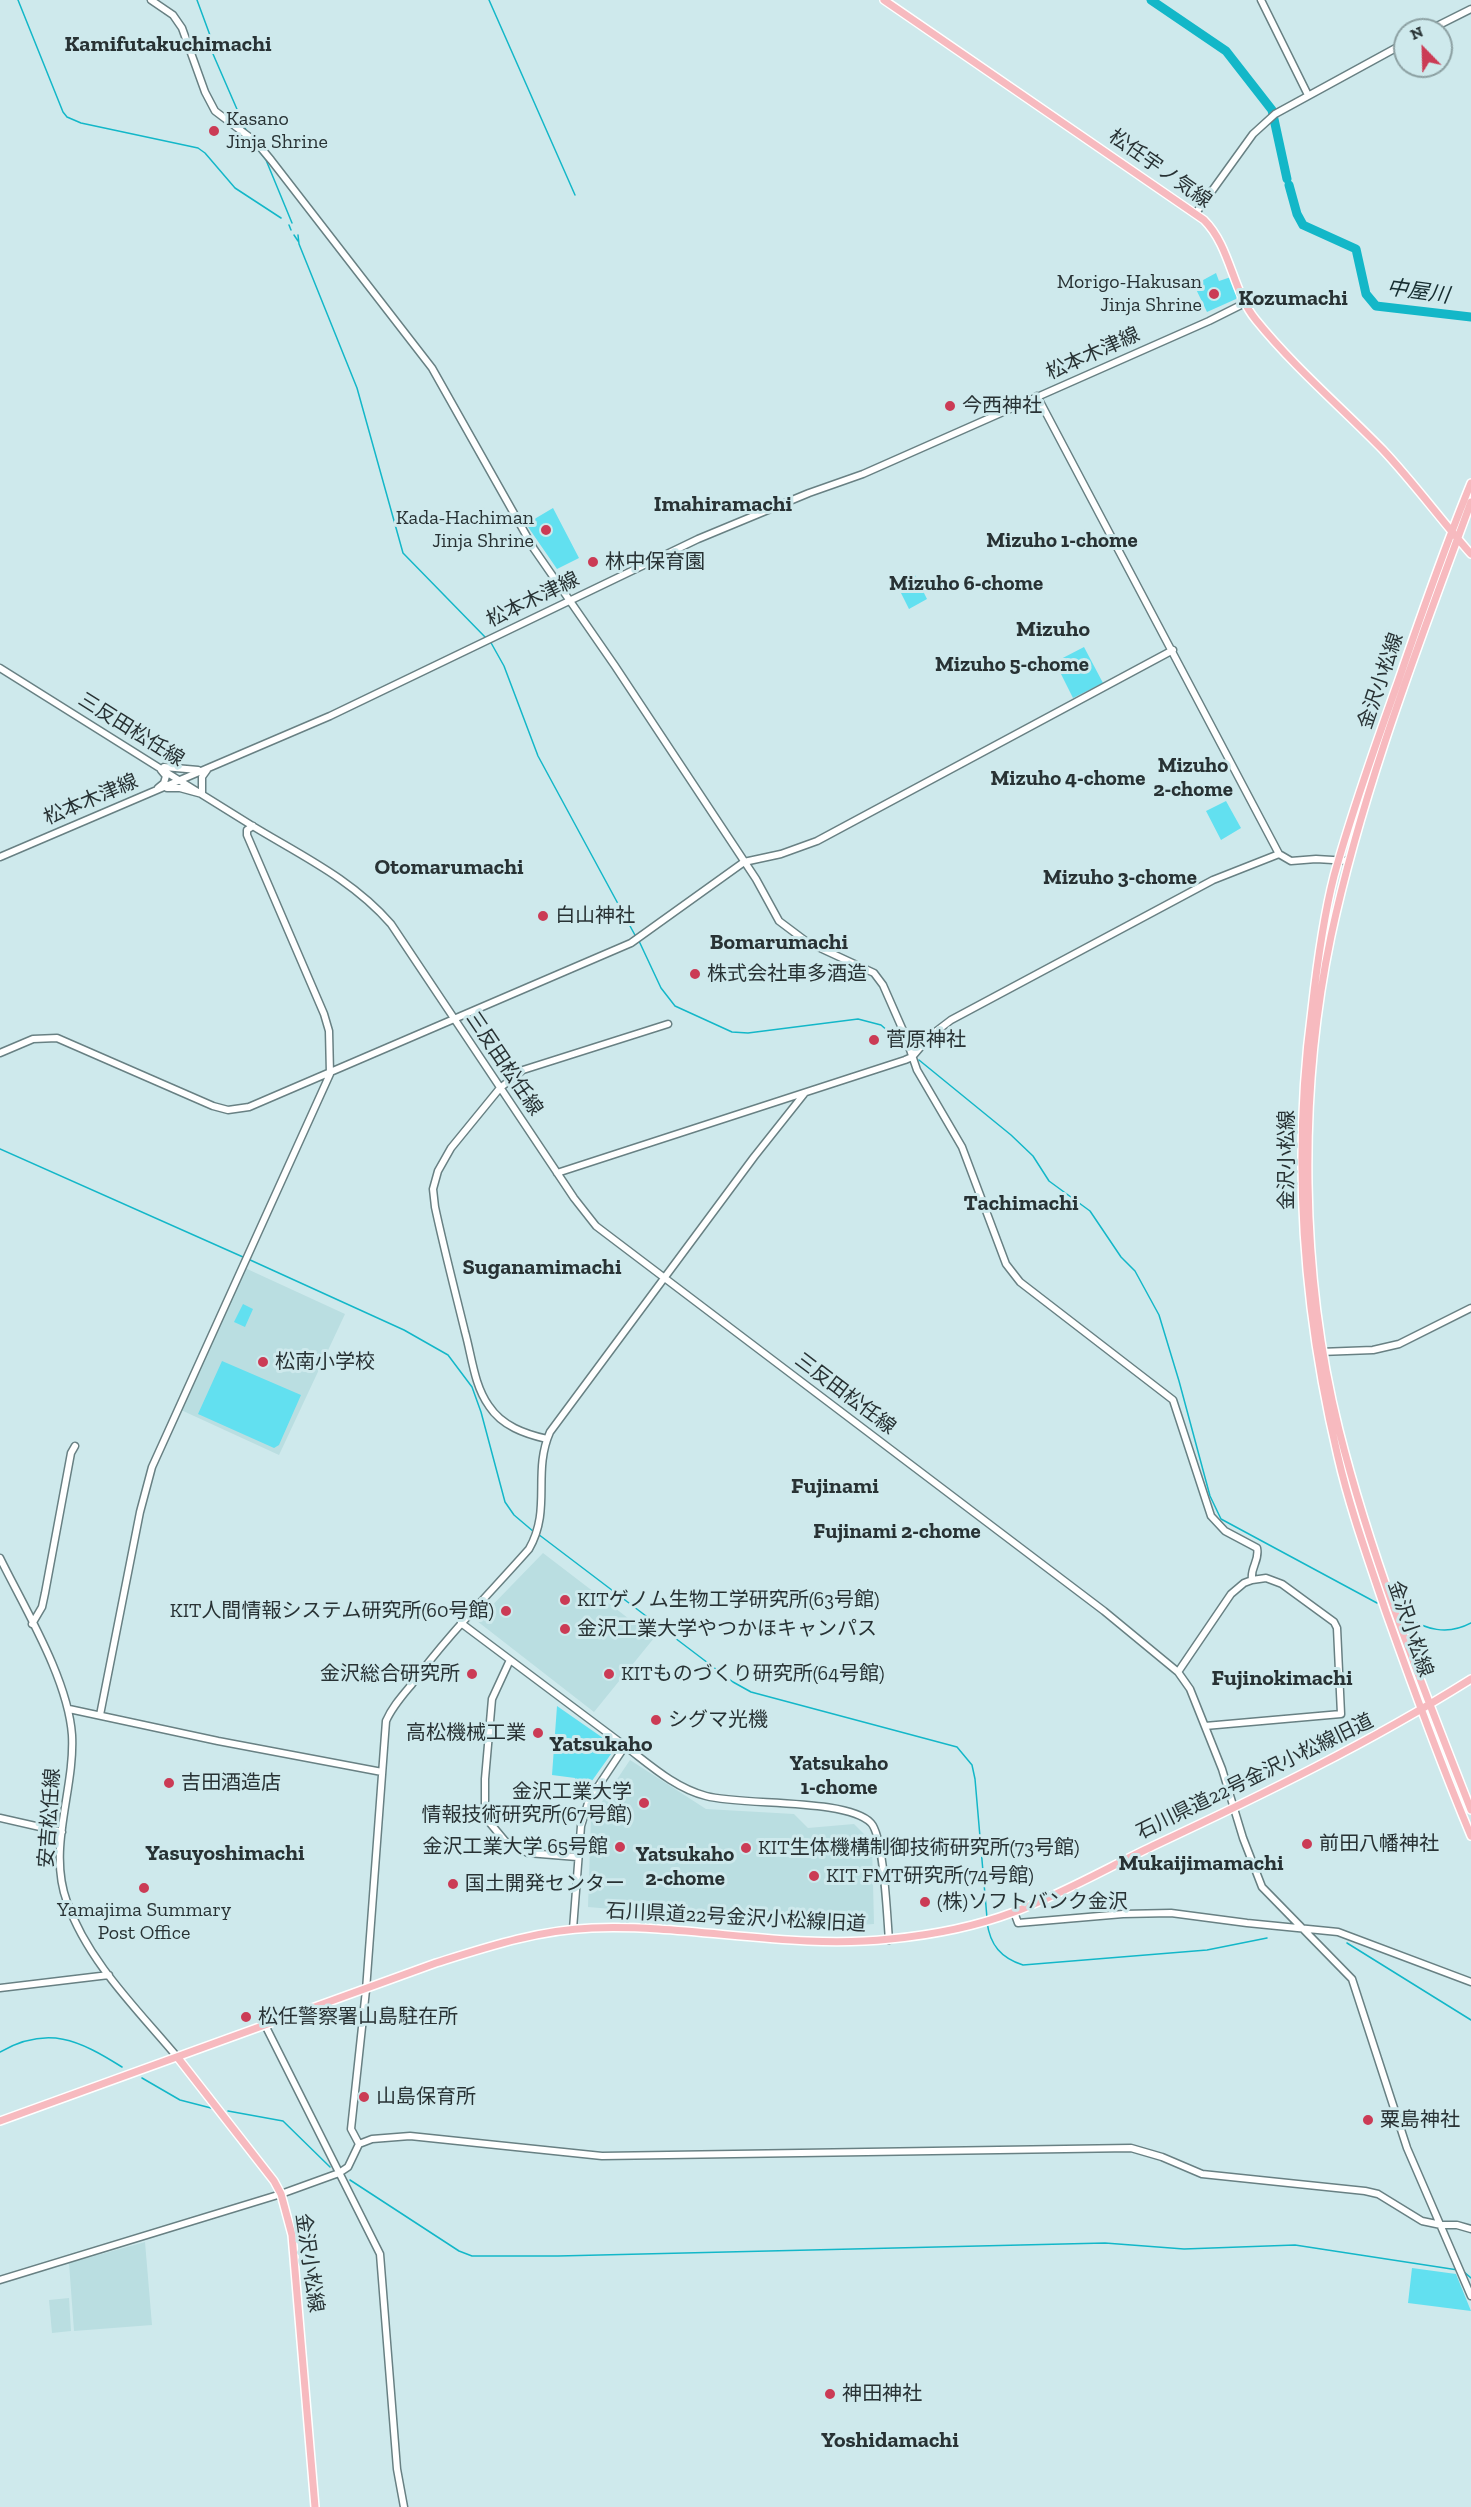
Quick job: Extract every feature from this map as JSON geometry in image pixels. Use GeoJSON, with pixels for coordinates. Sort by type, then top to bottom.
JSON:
{"type":"FeatureCollection","features":[{"type":"Feature","properties":{"kind":"main road","name":"松任宇ノ気線"},"geometry":{"type":"LineString","coordinates":[[884,0],[1197,213],[1209,224],[1254,318],[1393,461],[1451,532]]}},
{"type":"Feature","properties":{"kind":"main road","name":"金沢小松線"},"geometry":{"type":"LineString","coordinates":[[1471,483],[1451,532],[1365,775],[1334,878],[1317,966],[1308,1038],[1302,1113],[1301,1193],[1321,1352],[1338,1461],[1421,1711],[1471,1836]]}},
{"type":"Feature","properties":{"kind":"main road","name":"金沢小松線"},"geometry":{"type":"LineString","coordinates":[[1471,502],[1384,743],[1349,861],[1323,980],[1311,1098],[1310,1213],[1321,1352],[1338,1426],[1360,1507],[1386,1586],[1471,1810]]}},
{"type":"Feature","properties":{"kind":"main road"},"geometry":{"type":"LineString","coordinates":[[1451,532],[1471,554]]}},
{"type":"Feature","properties":{"kind":"main road","name":"石川県道22号金沢小松線旧道"},"geometry":{"type":"LineString","coordinates":[[0,2121],[436,1963],[500,1943],[573,1929],[623,1928],[833,1941],[889,1940],[929,1935],[1014,1912],[1235,1808],[1364,1743],[1471,1679]]}},
{"type":"Feature","properties":{"kind":"main road","name":"金沢小松線"},"geometry":{"type":"LineString","coordinates":[[178,2058],[281,2194],[292,2235],[315,2507]]}},
{"type":"Feature","properties":{"kind":"street"},"geometry":{"type":"LineString","coordinates":[[151,0],[173,15],[182,28],[206,92],[216,111],[256,142],[432,368],[534,549],[571,600],[744,862],[769,900],[779,921],[807,942],[874,973],[883,985],[917,1070],[962,1147],[1000,1250],[1011,1273],[1058,1313],[1173,1400],[1211,1516],[1225,1531],[1257,1548],[1258,1558],[1251,1568],[1252,1580]]}},
{"type":"Feature","properties":{"kind":"street"},"geometry":{"type":"LineString","coordinates":[[1261,0],[1308,95]]}},
{"type":"Feature","properties":{"kind":"street"},"geometry":{"type":"LineString","coordinates":[[1453,18],[1471,9]]}},
{"type":"Feature","properties":{"kind":"street"},"geometry":{"type":"LineString","coordinates":[[1197,213],[1253,134],[1273,115],[1393,49]]}},
{"type":"Feature","properties":{"kind":"street","name":"松本木津線"},"geometry":{"type":"LineString","coordinates":[[0,857],[213,767],[404,682],[698,539],[863,474],[1245,303]]}},
{"type":"Feature","properties":{"kind":"street"},"geometry":{"type":"LineString","coordinates":[[1037,396],[1279,854],[1291,861],[1349,861]]}},
{"type":"Feature","properties":{"kind":"street"},"geometry":{"type":"LineString","coordinates":[[0,1053],[33,1039],[57,1038],[202,1102],[228,1110],[249,1107],[636,940],[744,862],[781,855],[818,842],[1173,650]]}},
{"type":"Feature","properties":{"kind":"street","name":"三反田松任線"},"geometry":{"type":"LineString","coordinates":[[0,668],[360,892],[391,924],[581,1210],[596,1226],[1104,1611],[1178,1672],[1190,1689],[1205,1726],[1235,1808],[1243,1838],[1263,1887],[1352,1979],[1407,2148],[1471,2296]]}},
{"type":"Feature","properties":{"kind":"street"},"geometry":{"type":"LineString","coordinates":[[157,766],[180,770],[205,770]]}},
{"type":"Feature","properties":{"kind":"street"},"geometry":{"type":"LineString","coordinates":[[157,766],[166,776],[158,790]]}},
{"type":"Feature","properties":{"kind":"street"},"geometry":{"type":"LineString","coordinates":[[158,790],[180,788],[202,794],[202,777],[213,767]]}},
{"type":"Feature","properties":{"kind":"street"},"geometry":{"type":"LineString","coordinates":[[100,1715],[140,1512],[152,1467],[242,1263],[330,1074],[329,1031],[324,1014],[247,836],[247,830],[252,826]]}},
{"type":"Feature","properties":{"kind":"street"},"geometry":{"type":"LineString","coordinates":[[557,1173],[912,1057],[930,1036],[951,1020],[1213,880],[1279,854]]}},
{"type":"Feature","properties":{"kind":"street"},"geometry":{"type":"LineString","coordinates":[[548,1438],[525,1433],[510,1426],[488,1405],[473,1366],[435,1208],[433,1189],[438,1171],[452,1148],[500,1088],[523,1071],[668,1024]]}},
{"type":"Feature","properties":{"kind":"street"},"geometry":{"type":"LineString","coordinates":[[359,2144],[351,2129],[366,1990],[384,1735],[390,1711],[461,1623],[530,1549],[537,1536],[542,1512],[542,1461],[548,1438],[563,1414],[747,1166],[804,1094]]}},
{"type":"Feature","properties":{"kind":"street"},"geometry":{"type":"LineString","coordinates":[[1321,1352],[1374,1350],[1399,1344],[1471,1308]]}},
{"type":"Feature","properties":{"kind":"street"},"geometry":{"type":"LineString","coordinates":[[32,1624],[42,1607],[75,1446]]}},
{"type":"Feature","properties":{"kind":"street","name":"安吉松任線"},"geometry":{"type":"LineString","coordinates":[[0,1558],[63,1691],[69,1709],[71,1752],[60,1870],[66,1901],[83,1936],[108,1975],[178,2058]]}},
{"type":"Feature","properties":{"kind":"street"},"geometry":{"type":"LineString","coordinates":[[1178,1672],[1231,1594],[1252,1580],[1266,1578],[1282,1584],[1334,1622],[1337,1628],[1341,1714],[1205,1726]]}},
{"type":"Feature","properties":{"kind":"street"},"geometry":{"type":"LineString","coordinates":[[461,1623],[659,1772],[691,1791],[707,1797],[731,1801],[850,1811],[871,1823],[879,1841],[889,1940]]}},
{"type":"Feature","properties":{"kind":"street"},"geometry":{"type":"LineString","coordinates":[[510,1660],[492,1699],[485,1779],[485,1805],[490,1823],[505,1841],[528,1853],[577,1857]]}},
{"type":"Feature","properties":{"kind":"street"},"geometry":{"type":"LineString","coordinates":[[69,1709],[218,1741],[382,1772]]}},
{"type":"Feature","properties":{"kind":"street"},"geometry":{"type":"LineString","coordinates":[[573,1929],[581,1826],[589,1800],[625,1746]]}},
{"type":"Feature","properties":{"kind":"street"},"geometry":{"type":"LineString","coordinates":[[0,1818],[62,1832]]}},
{"type":"Feature","properties":{"kind":"street"},"geometry":{"type":"LineString","coordinates":[[1014,1912],[1018,1923],[1171,1913],[1338,1932],[1471,1982]]}},
{"type":"Feature","properties":{"kind":"street"},"geometry":{"type":"LineString","coordinates":[[0,1988],[108,1975]]}},
{"type":"Feature","properties":{"kind":"street"},"geometry":{"type":"LineString","coordinates":[[265,2025],[382,2260],[397,2469],[404,2507]]}},
{"type":"Feature","properties":{"kind":"street"},"geometry":{"type":"LineString","coordinates":[[0,2280],[281,2194],[339,2173],[348,2167],[359,2144],[372,2139],[410,2136],[602,2156],[1131,2148],[1162,2157],[1202,2174],[1378,2194],[1422,2221],[1471,2229]]}},
{"type":"Feature","properties":{"kind":"shaded area"},"geometry":{"type":"Polygon","coordinates":[[[1216,273],[1219,281],[1231,277],[1238,293],[1236,299],[1207,312],[1194,285],[1216,273]]]}},
{"type":"Feature","properties":{"kind":"shaded area"},"geometry":{"type":"Polygon","coordinates":[[[553,508],[579,558],[557,569],[526,524],[553,508]]]}},
{"type":"Feature","properties":{"kind":"shaded area"},"geometry":{"type":"Polygon","coordinates":[[[915,575],[927,599],[909,609],[897,585],[915,575]]]}},
{"type":"Feature","properties":{"kind":"shaded area"},"geometry":{"type":"Polygon","coordinates":[[[1084,647],[1103,683],[1073,698],[1055,662],[1084,647]]]}},
{"type":"Feature","properties":{"kind":"shaded area"},"geometry":{"type":"Polygon","coordinates":[[[1226,801],[1241,828],[1221,840],[1206,811],[1226,801]]]}},
{"type":"Feature","properties":{"kind":"shaded area","name":"松南小学校"},"geometry":{"type":"Polygon","coordinates":[[[245,1268],[345,1314],[279,1455],[181,1410],[245,1268]]]}},
{"type":"Feature","properties":{"kind":"shaded area"},"geometry":{"type":"Polygon","coordinates":[[[243,1304],[253,1309],[245,1327],[234,1322],[243,1304]]]}},
{"type":"Feature","properties":{"kind":"shaded area"},"geometry":{"type":"Polygon","coordinates":[[[222,1361],[301,1395],[279,1445],[274,1448],[198,1414],[222,1361]]]}},
{"type":"Feature","properties":{"kind":"shaded area","name":"金沢工業大学やつかほキャンパス"},"geometry":{"type":"Polygon","coordinates":[[[543,1553],[654,1638],[594,1712],[477,1621],[543,1553]]]}},
{"type":"Feature","properties":{"kind":"shaded area"},"geometry":{"type":"Polygon","coordinates":[[[557,1706],[616,1747],[589,1785],[576,1784],[575,1778],[552,1775],[557,1706]]]}},
{"type":"Feature","properties":{"kind":"shaded area"},"geometry":{"type":"Polygon","coordinates":[[[630,1760],[706,1809],[794,1814],[808,1828],[854,1824],[872,1842],[874,1924],[825,1927],[588,1907],[591,1818],[630,1760]]]}},
{"type":"Feature","properties":{"kind":"shaded area"},"geometry":{"type":"Polygon","coordinates":[[[145,2242],[152,2325],[74,2331],[69,2263],[145,2242]]]}},
{"type":"Feature","properties":{"kind":"shaded area"},"geometry":{"type":"Polygon","coordinates":[[[1412,2268],[1456,2274],[1471,2311],[1408,2303],[1412,2268]]]}},
{"type":"Feature","properties":{"kind":"shaded area"},"geometry":{"type":"Polygon","coordinates":[[[69,2298],[71,2331],[52,2333],[49,2300],[69,2298]]]}},
{"type":"Feature","properties":{"kind":"waterway"},"geometry":{"type":"LineString","coordinates":[[18,0],[67,117],[81,123],[198,148],[235,188],[281,218]]}},
{"type":"Feature","properties":{"kind":"waterway"},"geometry":{"type":"LineString","coordinates":[[197,0],[211,38],[213,54],[246,130]]}},
{"type":"Feature","properties":{"kind":"waterway"},"geometry":{"type":"LineString","coordinates":[[489,0],[575,195]]}},
{"type":"Feature","properties":{"kind":"waterway","name":"中屋川"},"geometry":{"type":"LineString","coordinates":[[1151,0],[1226,51],[1272,110],[1287,179]]}},
{"type":"Feature","properties":{"kind":"waterway"},"geometry":{"type":"LineString","coordinates":[[259,151],[266,160],[292,223]]}},
{"type":"Feature","properties":{"kind":"waterway","name":"中屋川"},"geometry":{"type":"LineString","coordinates":[[1289,185],[1297,214],[1303,225],[1356,249],[1366,294],[1376,306],[1471,317]]}},
{"type":"Feature","properties":{"kind":"waterway"},"geometry":{"type":"LineString","coordinates":[[289,225],[291,230]]}},
{"type":"Feature","properties":{"kind":"waterway"},"geometry":{"type":"LineString","coordinates":[[294,235],[298,241]]}},
{"type":"Feature","properties":{"kind":"waterway"},"geometry":{"type":"LineString","coordinates":[[298,235],[299,244],[357,388],[403,553],[486,638]]}},
{"type":"Feature","properties":{"kind":"waterway"},"geometry":{"type":"LineString","coordinates":[[490,641],[504,666],[538,756],[636,937]]}},
{"type":"Feature","properties":{"kind":"waterway"},"geometry":{"type":"LineString","coordinates":[[639,941],[661,988],[675,1006],[732,1032],[748,1033],[858,1019],[881,1025],[905,1046]]}},
{"type":"Feature","properties":{"kind":"waterway"},"geometry":{"type":"LineString","coordinates":[[919,1060],[1011,1135],[1033,1156],[1049,1181],[1090,1211],[1121,1257],[1135,1271],[1159,1315],[1210,1496],[1221,1519],[1377,1603]]}},
{"type":"Feature","properties":{"kind":"waterway"},"geometry":{"type":"LineString","coordinates":[[0,1149],[243,1257]]}},
{"type":"Feature","properties":{"kind":"waterway"},"geometry":{"type":"LineString","coordinates":[[248,1259],[404,1330],[448,1355],[472,1387],[505,1502],[514,1515],[534,1532]]}},
{"type":"Feature","properties":{"kind":"waterway"},"geometry":{"type":"LineString","coordinates":[[538,1534],[733,1682],[751,1692],[957,1747],[972,1765],[975,1779],[987,1918]]}},
{"type":"Feature","properties":{"kind":"waterway"},"geometry":{"type":"LineString","coordinates":[[1404,1617],[1429,1628],[1445,1630],[1471,1623]]}},
{"type":"Feature","properties":{"kind":"waterway"},"geometry":{"type":"LineString","coordinates":[[987,1922],[991,1937],[998,1949],[1009,1959],[1023,1965],[1207,1950],[1267,1938]]}},
{"type":"Feature","properties":{"kind":"waterway"},"geometry":{"type":"LineString","coordinates":[[1347,1943],[1471,2020]]}},
{"type":"Feature","properties":{"kind":"waterway"},"geometry":{"type":"LineString","coordinates":[[0,2052],[33,2039],[63,2039],[92,2049],[122,2067]]}},
{"type":"Feature","properties":{"kind":"waterway"},"geometry":{"type":"LineString","coordinates":[[142,2078],[180,2100],[211,2108]]}},
{"type":"Feature","properties":{"kind":"waterway"},"geometry":{"type":"LineString","coordinates":[[228,2111],[283,2121],[330,2167]]}},
{"type":"Feature","properties":{"kind":"waterway"},"geometry":{"type":"LineString","coordinates":[[350,2180],[459,2251],[472,2256],[1105,2243],[1184,2249],[1295,2245],[1458,2270]]}},
{"type":"Feature","properties":{"kind":"waterway"},"geometry":{"type":"LineString","coordinates":[[1463,2271],[1471,2278]]}},
{"type":"Feature","properties":{"kind":"place","name":"Kasano Jinja Shrine"},"geometry":{"type":"Point","coordinates":[214,131]}},
{"type":"Feature","properties":{"kind":"place","name":"Morigo-Hakusan Jinja Shrine"},"geometry":{"type":"Point","coordinates":[1214,294]}},
{"type":"Feature","properties":{"kind":"place","name":"今西神社"},"geometry":{"type":"Point","coordinates":[950,406]}},
{"type":"Feature","properties":{"kind":"place","name":"Kada-Hachiman Jinja Shrine"},"geometry":{"type":"Point","coordinates":[546,530]}},
{"type":"Feature","properties":{"kind":"place","name":"林中保育園"},"geometry":{"type":"Point","coordinates":[593,562]}},
{"type":"Feature","properties":{"kind":"place","name":"白山神社"},"geometry":{"type":"Point","coordinates":[543,916]}},
{"type":"Feature","properties":{"kind":"place","name":"株式会社車多酒造"},"geometry":{"type":"Point","coordinates":[695,974]}},
{"type":"Feature","properties":{"kind":"place","name":"菅原神社"},"geometry":{"type":"Point","coordinates":[874,1040]}},
{"type":"Feature","properties":{"kind":"place","name":"松南小学校"},"geometry":{"type":"Point","coordinates":[263,1362]}},
{"type":"Feature","properties":{"kind":"place","name":"KITゲノム生物工学研究所(63号館)"},"geometry":{"type":"Point","coordinates":[565,1600]}},
{"type":"Feature","properties":{"kind":"place","name":"KIT人間情報システム研究所(60号館)"},"geometry":{"type":"Point","coordinates":[506,1611]}},
{"type":"Feature","properties":{"kind":"place","name":"金沢工業大学やつかほキャンパス"},"geometry":{"type":"Point","coordinates":[565,1629]}},
{"type":"Feature","properties":{"kind":"place","name":"金沢総合研究所"},"geometry":{"type":"Point","coordinates":[472,1674]}},
{"type":"Feature","properties":{"kind":"place","name":"KITものづくり研究所(64号館)"},"geometry":{"type":"Point","coordinates":[609,1674]}},
{"type":"Feature","properties":{"kind":"place","name":"シグマ光機"},"geometry":{"type":"Point","coordinates":[656,1720]}},
{"type":"Feature","properties":{"kind":"place","name":"高松機械工業"},"geometry":{"type":"Point","coordinates":[538,1733]}},
{"type":"Feature","properties":{"kind":"place","name":"吉田酒造店"},"geometry":{"type":"Point","coordinates":[169,1783]}},
{"type":"Feature","properties":{"kind":"place","name":"金沢工業大学 情報技術研究所(67号館)"},"geometry":{"type":"Point","coordinates":[644,1803]}},
{"type":"Feature","properties":{"kind":"place","name":"前田八幡神社"},"geometry":{"type":"Point","coordinates":[1307,1844]}},
{"type":"Feature","properties":{"kind":"place","name":"金沢工業大学 65号館"},"geometry":{"type":"Point","coordinates":[620,1847]}},
{"type":"Feature","properties":{"kind":"place","name":"KIT生体機構制御技術研究所(73号館)"},"geometry":{"type":"Point","coordinates":[746,1848]}},
{"type":"Feature","properties":{"kind":"place","name":"KIT FMT研究所(74号館)"},"geometry":{"type":"Point","coordinates":[814,1876]}},
{"type":"Feature","properties":{"kind":"place","name":"国土開発センター"},"geometry":{"type":"Point","coordinates":[453,1884]}},
{"type":"Feature","properties":{"kind":"place","name":"Yamajima Summary Post Office"},"geometry":{"type":"Point","coordinates":[144,1888]}},
{"type":"Feature","properties":{"kind":"place","name":"(株)ソフトバンク金沢"},"geometry":{"type":"Point","coordinates":[925,1902]}},
{"type":"Feature","properties":{"kind":"place","name":"松任警察署山島駐在所"},"geometry":{"type":"Point","coordinates":[246,2017]}},
{"type":"Feature","properties":{"kind":"place","name":"山島保育所"},"geometry":{"type":"Point","coordinates":[364,2097]}},
{"type":"Feature","properties":{"kind":"place","name":"粟島神社"},"geometry":{"type":"Point","coordinates":[1368,2120]}},
{"type":"Feature","properties":{"kind":"place","name":"神田神社"},"geometry":{"type":"Point","coordinates":[830,2394]}},
{"type":"Feature","properties":{"kind":"district","name":"Kamifutakuchimachi"},"geometry":{"type":"Point","coordinates":[168,45]}},
{"type":"Feature","properties":{"kind":"district","name":"Kozumachi"},"geometry":{"type":"Point","coordinates":[1293,299]}},
{"type":"Feature","properties":{"kind":"district","name":"Imahiramachi"},"geometry":{"type":"Point","coordinates":[723,505]}},
{"type":"Feature","properties":{"kind":"district","name":"Mizuho 1-chome"},"geometry":{"type":"Point","coordinates":[1062,541]}},
{"type":"Feature","properties":{"kind":"district","name":"Mizuho 6-chome"},"geometry":{"type":"Point","coordinates":[966,584]}},
{"type":"Feature","properties":{"kind":"district","name":"Mizuho"},"geometry":{"type":"Point","coordinates":[1053,630]}},
{"type":"Feature","properties":{"kind":"district","name":"Mizuho 5-chome"},"geometry":{"type":"Point","coordinates":[1012,665]}},
{"type":"Feature","properties":{"kind":"district","name":"Mizuho 2-chome"},"geometry":{"type":"Point","coordinates":[1193,778]}},
{"type":"Feature","properties":{"kind":"district","name":"Mizuho 4-chome"},"geometry":{"type":"Point","coordinates":[1068,779]}},
{"type":"Feature","properties":{"kind":"district","name":"Otomarumachi"},"geometry":{"type":"Point","coordinates":[449,868]}},
{"type":"Feature","properties":{"kind":"district","name":"Mizuho 3-chome"},"geometry":{"type":"Point","coordinates":[1120,878]}},
{"type":"Feature","properties":{"kind":"district","name":"Bomarumachi"},"geometry":{"type":"Point","coordinates":[779,943]}},
{"type":"Feature","properties":{"kind":"district","name":"Tachimachi"},"geometry":{"type":"Point","coordinates":[1021,1204]}},
{"type":"Feature","properties":{"kind":"district","name":"Suganamimachi"},"geometry":{"type":"Point","coordinates":[542,1268]}},
{"type":"Feature","properties":{"kind":"district","name":"Fujinami"},"geometry":{"type":"Point","coordinates":[835,1487]}},
{"type":"Feature","properties":{"kind":"district","name":"Fujinami 2-chome"},"geometry":{"type":"Point","coordinates":[897,1532]}},
{"type":"Feature","properties":{"kind":"district","name":"Fujinokimachi"},"geometry":{"type":"Point","coordinates":[1282,1679]}},
{"type":"Feature","properties":{"kind":"district","name":"Yatsukaho"},"geometry":{"type":"Point","coordinates":[601,1745]}},
{"type":"Feature","properties":{"kind":"district","name":"Yatsukaho 1-chome"},"geometry":{"type":"Point","coordinates":[839,1776]}},
{"type":"Feature","properties":{"kind":"district","name":"Yasuyoshimachi"},"geometry":{"type":"Point","coordinates":[225,1854]}},
{"type":"Feature","properties":{"kind":"district","name":"Mukaijimamachi"},"geometry":{"type":"Point","coordinates":[1201,1864]}},
{"type":"Feature","properties":{"kind":"district","name":"Yatsukaho 2-chome"},"geometry":{"type":"Point","coordinates":[685,1867]}},
{"type":"Feature","properties":{"kind":"district","name":"Yoshidamachi"},"geometry":{"type":"Point","coordinates":[890,2441]}}]}
